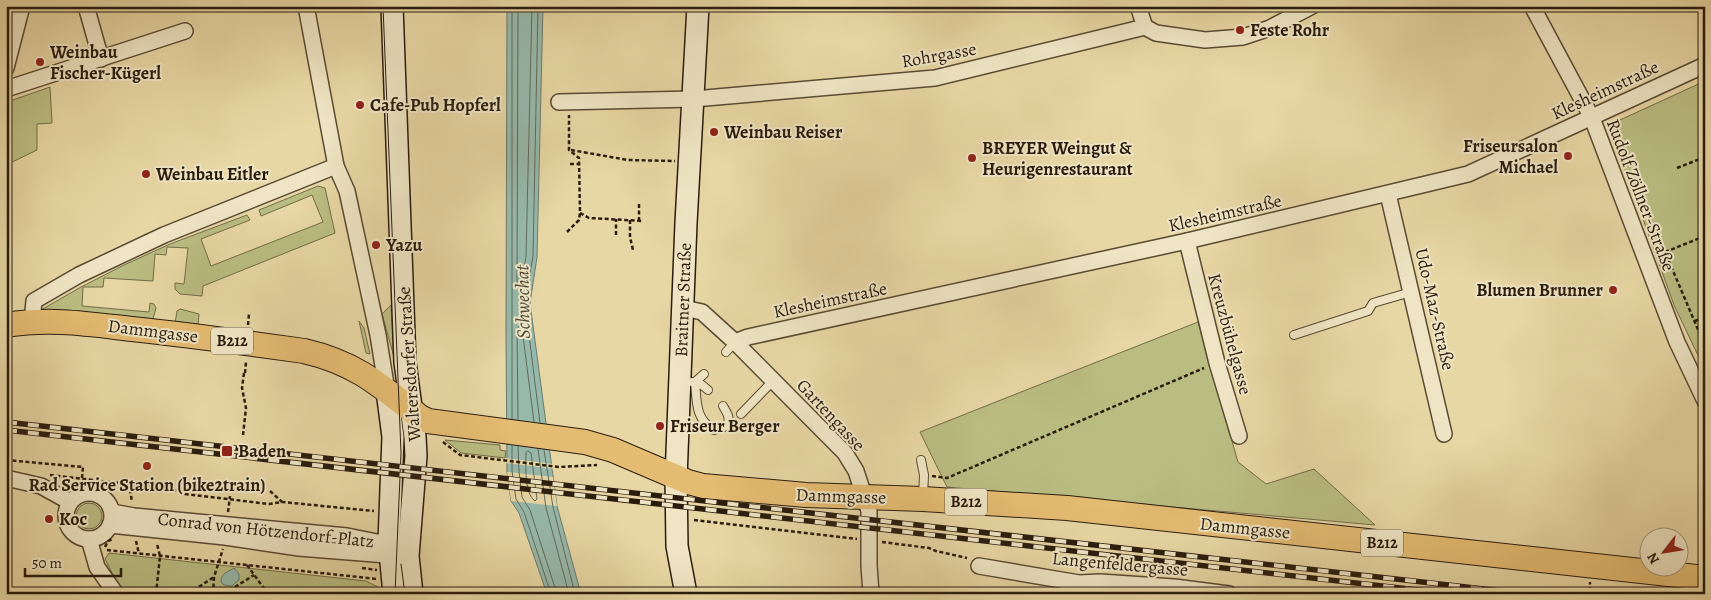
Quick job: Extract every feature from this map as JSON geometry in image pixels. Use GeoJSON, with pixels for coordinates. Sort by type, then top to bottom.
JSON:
{"type":"FeatureCollection","features":[{"type":"Feature","properties":{"kind":"main road","name":"Dammgasse"},"geometry":{"type":"LineString","coordinates":[[6,325],[32,321],[59,321],[159,331],[304,351],[345,364],[372,379],[420,417],[428,421],[585,442],[613,450],[676,478],[712,487],[806,495],[923,499],[1067,508],[1705,578]]}},
{"type":"Feature","properties":{"kind":"street"},"geometry":{"type":"LineString","coordinates":[[9,6],[15,30]]}},
{"type":"Feature","properties":{"kind":"street"},"geometry":{"type":"LineString","coordinates":[[6,68],[22,6]]}},
{"type":"Feature","properties":{"kind":"street"},"geometry":{"type":"LineString","coordinates":[[86,6],[101,59]]}},
{"type":"Feature","properties":{"kind":"street"},"geometry":{"type":"LineString","coordinates":[[306,6],[336,166],[347,191],[378,335],[387,391]]}},
{"type":"Feature","properties":{"kind":"street","name":"Waltersdorfer Straße"},"geometry":{"type":"LineString","coordinates":[[392,6],[405,362],[416,456],[399,549]]}},
{"type":"Feature","properties":{"kind":"street","name":"Braitner Straße"},"geometry":{"type":"LineString","coordinates":[[686,594],[677,546],[676,478],[688,382],[684,308],[686,223],[688,156],[694,99],[698,6]]}},
{"type":"Feature","properties":{"kind":"street"},"geometry":{"type":"LineString","coordinates":[[1138,6],[1145,27],[1156,33],[1205,40],[1243,37],[1270,28],[1312,6]]}},
{"type":"Feature","properties":{"kind":"street","name":"Rudolf Zöllner-Straße"},"geometry":{"type":"LineString","coordinates":[[1532,6],[1592,118],[1677,342],[1705,401]]}},
{"type":"Feature","properties":{"kind":"street","name":"Rohrgasse"},"geometry":{"type":"LineString","coordinates":[[564,102],[694,99],[935,78],[1145,27]]}},
{"type":"Feature","properties":{"kind":"street"},"geometry":{"type":"LineString","coordinates":[[6,89],[185,31]]}},
{"type":"Feature","properties":{"kind":"street","name":"Klesheimstraße"},"geometry":{"type":"LineString","coordinates":[[731,347],[748,337],[1187,242],[1468,174],[1705,65]]}},
{"type":"Feature","properties":{"kind":"street"},"geometry":{"type":"LineString","coordinates":[[32,321],[34,301],[79,275],[164,234],[336,166]]}},
{"type":"Feature","properties":{"kind":"street","name":"Udo-Maz-Straße"},"geometry":{"type":"LineString","coordinates":[[1388,194],[1444,434]]}},
{"type":"Feature","properties":{"kind":"street","name":"Kreuzbühelgasse"},"geometry":{"type":"LineString","coordinates":[[1187,242],[1217,363],[1239,436]]}},
{"type":"Feature","properties":{"kind":"street","name":"Gartengasse"},"geometry":{"type":"LineString","coordinates":[[684,308],[702,312],[731,347],[773,381],[844,453],[856,471],[869,511],[870,594]]}},
{"type":"Feature","properties":{"kind":"street","name":"Waltersdorfer Straße"},"geometry":{"type":"LineString","coordinates":[[387,391],[393,437],[399,549]]}},
{"type":"Feature","properties":{"kind":"street"},"geometry":{"type":"LineString","coordinates":[[6,478],[41,486],[70,502]]}},
{"type":"Feature","properties":{"kind":"street"},"geometry":{"type":"LineString","coordinates":[[93,492],[108,502],[111,518],[108,529],[100,536],[89,539],[80,537],[69,528],[66,515],[70,502],[82,493],[93,492]]}},
{"type":"Feature","properties":{"kind":"street","name":"Conrad von Hötzendorf-Platz"},"geometry":{"type":"LineString","coordinates":[[111,518],[152,518],[399,549],[394,594]]}},
{"type":"Feature","properties":{"kind":"street"},"geometry":{"type":"LineString","coordinates":[[89,539],[98,567],[116,594]]}},
{"type":"Feature","properties":{"kind":"street"},"geometry":{"type":"LineString","coordinates":[[399,549],[412,594]]}},
{"type":"Feature","properties":{"kind":"street","name":"Langenfeldergasse"},"geometry":{"type":"LineString","coordinates":[[979,566],[1079,582],[1100,582],[1229,594]]}},
{"type":"Feature","properties":{"kind":"lane"},"geometry":{"type":"LineString","coordinates":[[1294,335],[1368,311],[1373,303],[1411,292]]}},
{"type":"Feature","properties":{"kind":"lane"},"geometry":{"type":"LineString","coordinates":[[688,382],[704,374]]}},
{"type":"Feature","properties":{"kind":"lane"},"geometry":{"type":"LineString","coordinates":[[741,414],[773,381]]}},
{"type":"Feature","properties":{"kind":"lane"},"geometry":{"type":"LineString","coordinates":[[688,382],[702,385],[708,390]]}},
{"type":"Feature","properties":{"kind":"lane"},"geometry":{"type":"LineString","coordinates":[[688,382],[706,426],[714,430],[727,426],[729,416],[723,406]]}},
{"type":"Feature","properties":{"kind":"lane"},"geometry":{"type":"LineString","coordinates":[[921,460],[924,475],[923,499]]}},
{"type":"Feature","properties":{"kind":"path"},"geometry":{"type":"LineString","coordinates":[[564,102],[569,150],[579,158],[579,220],[567,232]]}},
{"type":"Feature","properties":{"kind":"path"},"geometry":{"type":"LineString","coordinates":[[569,150],[628,160],[688,156]]}},
{"type":"Feature","properties":{"kind":"path"},"geometry":{"type":"LineString","coordinates":[[1677,168],[1705,157]]}},
{"type":"Feature","properties":{"kind":"path"},"geometry":{"type":"LineString","coordinates":[[570,164],[579,164]]}},
{"type":"Feature","properties":{"kind":"path"},"geometry":{"type":"LineString","coordinates":[[580,213],[589,218],[641,221],[639,204]]}},
{"type":"Feature","properties":{"kind":"path"},"geometry":{"type":"LineString","coordinates":[[616,219],[616,235]]}},
{"type":"Feature","properties":{"kind":"path"},"geometry":{"type":"LineString","coordinates":[[630,220],[630,237],[633,250]]}},
{"type":"Feature","properties":{"kind":"path"},"geometry":{"type":"LineString","coordinates":[[1705,236],[1665,252],[1705,346]]}},
{"type":"Feature","properties":{"kind":"path"},"geometry":{"type":"LineString","coordinates":[[248,332],[249,314]]}},
{"type":"Feature","properties":{"kind":"path"},"geometry":{"type":"LineString","coordinates":[[1694,321],[1705,317]]}},
{"type":"Feature","properties":{"kind":"path"},"geometry":{"type":"LineString","coordinates":[[924,475],[948,478],[1217,363]]}},
{"type":"Feature","properties":{"kind":"path"},"geometry":{"type":"LineString","coordinates":[[243,434],[246,408],[242,388],[246,366]]}},
{"type":"Feature","properties":{"kind":"path"},"geometry":{"type":"LineString","coordinates":[[438,440],[444,442],[460,455],[559,467],[603,466]]}},
{"type":"Feature","properties":{"kind":"path"},"geometry":{"type":"LineString","coordinates":[[6,460],[83,467],[82,478]]}},
{"type":"Feature","properties":{"kind":"path"},"geometry":{"type":"LineString","coordinates":[[68,477],[128,483],[172,489],[184,494],[230,497],[269,504],[282,502],[378,511]]}},
{"type":"Feature","properties":{"kind":"path"},"geometry":{"type":"LineString","coordinates":[[128,483],[131,499],[134,504]]}},
{"type":"Feature","properties":{"kind":"path"},"geometry":{"type":"LineString","coordinates":[[270,491],[282,502]]}},
{"type":"Feature","properties":{"kind":"path"},"geometry":{"type":"LineString","coordinates":[[227,519],[230,497]]}},
{"type":"Feature","properties":{"kind":"path"},"geometry":{"type":"LineString","coordinates":[[688,519],[929,548],[968,558],[979,566]]}},
{"type":"Feature","properties":{"kind":"path"},"geometry":{"type":"LineString","coordinates":[[137,542],[139,554]]}},
{"type":"Feature","properties":{"kind":"path"},"geometry":{"type":"LineString","coordinates":[[156,594],[160,556],[157,544]]}},
{"type":"Feature","properties":{"kind":"path"},"geometry":{"type":"LineString","coordinates":[[213,594],[214,577],[224,544]]}},
{"type":"Feature","properties":{"kind":"path"},"geometry":{"type":"LineString","coordinates":[[105,550],[379,579]]}},
{"type":"Feature","properties":{"kind":"path"},"geometry":{"type":"LineString","coordinates":[[246,564],[268,594]]}},
{"type":"Feature","properties":{"kind":"path"},"geometry":{"type":"LineString","coordinates":[[224,594],[254,576]]}},
{"type":"Feature","properties":{"kind":"path"},"geometry":{"type":"LineString","coordinates":[[188,594],[214,577]]}},
{"type":"Feature","properties":{"kind":"green space"},"geometry":{"type":"Polygon","coordinates":[[[1705,81],[1705,370],[1674,305],[1609,125],[1705,81]]]}},
{"type":"Feature","properties":{"kind":"green space"},"geometry":{"type":"Polygon","coordinates":[[[50,87],[52,123],[37,124],[37,150],[6,165],[7,102],[50,87]]]}},
{"type":"Feature","properties":{"kind":"green space"},"geometry":{"type":"Polygon","coordinates":[[[318,186],[325,188],[335,233],[203,286],[202,296],[180,294],[175,289],[175,283],[184,284],[188,248],[167,247],[166,255],[155,254],[153,281],[104,278],[103,287],[83,287],[82,306],[149,312],[150,303],[154,304],[156,308],[153,319],[41,310],[81,287],[124,265],[170,244],[247,215],[250,220],[201,239],[211,266],[323,222],[312,195],[261,216],[259,210],[318,186]]]}},
{"type":"Feature","properties":{"kind":"green space"},"geometry":{"type":"Polygon","coordinates":[[[391,305],[394,357],[382,314],[391,305]]]}},
{"type":"Feature","properties":{"kind":"green space"},"geometry":{"type":"Polygon","coordinates":[[[180,309],[199,314],[198,325],[175,323],[177,311],[180,309]]]}},
{"type":"Feature","properties":{"kind":"green space"},"geometry":{"type":"Polygon","coordinates":[[[359,321],[364,328],[370,354],[366,353],[359,321]]]}},
{"type":"Feature","properties":{"kind":"green space"},"geometry":{"type":"Polygon","coordinates":[[[1198,322],[1238,462],[1266,484],[1314,469],[1375,525],[947,487],[920,432],[1198,322]]]}},
{"type":"Feature","properties":{"kind":"green space"},"geometry":{"type":"Polygon","coordinates":[[[445,440],[500,445],[500,450],[506,451],[505,458],[461,453],[445,440]]]}},
{"type":"Feature","properties":{"kind":"green space"},"geometry":{"type":"Polygon","coordinates":[[[89,503],[98,507],[102,516],[98,525],[89,529],[80,525],[76,516],[80,507],[89,503]]]}},
{"type":"Feature","properties":{"kind":"green space"},"geometry":{"type":"Polygon","coordinates":[[[109,553],[366,581],[378,587],[384,594],[122,593],[105,559],[109,553]]]}},
{"type":"Feature","properties":{"kind":"water","name":"Schwechat"},"geometry":{"type":"Polygon","coordinates":[[[507,6],[543,6],[537,257],[530,303],[557,506],[581,594],[547,594],[519,513],[511,501],[507,472],[507,6]]]}},
{"type":"Feature","properties":{"kind":"water"},"geometry":{"type":"Polygon","coordinates":[[[234,568],[239,574],[239,580],[232,586],[224,585],[221,582],[222,576],[234,568]]]}},
{"type":"Feature","properties":{"kind":"pier"},"geometry":{"type":"Polygon","coordinates":[[[505,458],[554,464],[555,469],[505,463],[505,458]]]}},
{"type":"Feature","properties":{"kind":"pier"},"geometry":{"type":"Polygon","coordinates":[[[507,472],[553,477],[557,506],[511,501],[507,472]]]}},
{"type":"Feature","properties":{"kind":"tram line"},"geometry":{"type":"LineString","coordinates":[[383,6],[401,453],[395,594]]}},
{"type":"Feature","properties":{"kind":"tram line"},"geometry":{"type":"LineString","coordinates":[[401,564],[405,594]]}},
{"type":"Feature","properties":{"kind":"railway"},"geometry":{"type":"LineString","coordinates":[[6,422],[1528,594]]}},
{"type":"Feature","properties":{"kind":"railway"},"geometry":{"type":"LineString","coordinates":[[6,430],[1453,594]]}},
{"type":"Feature","properties":{"kind":"place","name":"Feste Rohr"},"geometry":{"type":"Point","coordinates":[1240,30]}},
{"type":"Feature","properties":{"kind":"place","name":"Weinbau Fischer-Kügerl"},"geometry":{"type":"Point","coordinates":[40,62]}},
{"type":"Feature","properties":{"kind":"place","name":"Cafe-Pub Hopferl"},"geometry":{"type":"Point","coordinates":[360,105]}},
{"type":"Feature","properties":{"kind":"place","name":"Weinbau Reiser"},"geometry":{"type":"Point","coordinates":[714,132]}},
{"type":"Feature","properties":{"kind":"place","name":"Friseursalon Michael"},"geometry":{"type":"Point","coordinates":[1568,156]}},
{"type":"Feature","properties":{"kind":"place","name":"BREYER Weingut & Heurigenrestaurant"},"geometry":{"type":"Point","coordinates":[972,158]}},
{"type":"Feature","properties":{"kind":"place","name":"Weinbau Eitler"},"geometry":{"type":"Point","coordinates":[146,174]}},
{"type":"Feature","properties":{"kind":"place","name":"Yazu"},"geometry":{"type":"Point","coordinates":[376,245]}},
{"type":"Feature","properties":{"kind":"place","name":"Blumen Brunner"},"geometry":{"type":"Point","coordinates":[1613,290]}},
{"type":"Feature","properties":{"kind":"place","name":"Friseur Berger"},"geometry":{"type":"Point","coordinates":[660,426]}},
{"type":"Feature","properties":{"kind":"place","name":"Baden"},"geometry":{"type":"Point","coordinates":[227,451]}},
{"type":"Feature","properties":{"kind":"place","name":"Rad Service Station (bike2train)"},"geometry":{"type":"Point","coordinates":[147,466]}},
{"type":"Feature","properties":{"kind":"place","name":"Koc"},"geometry":{"type":"Point","coordinates":[49,519]}}]}
